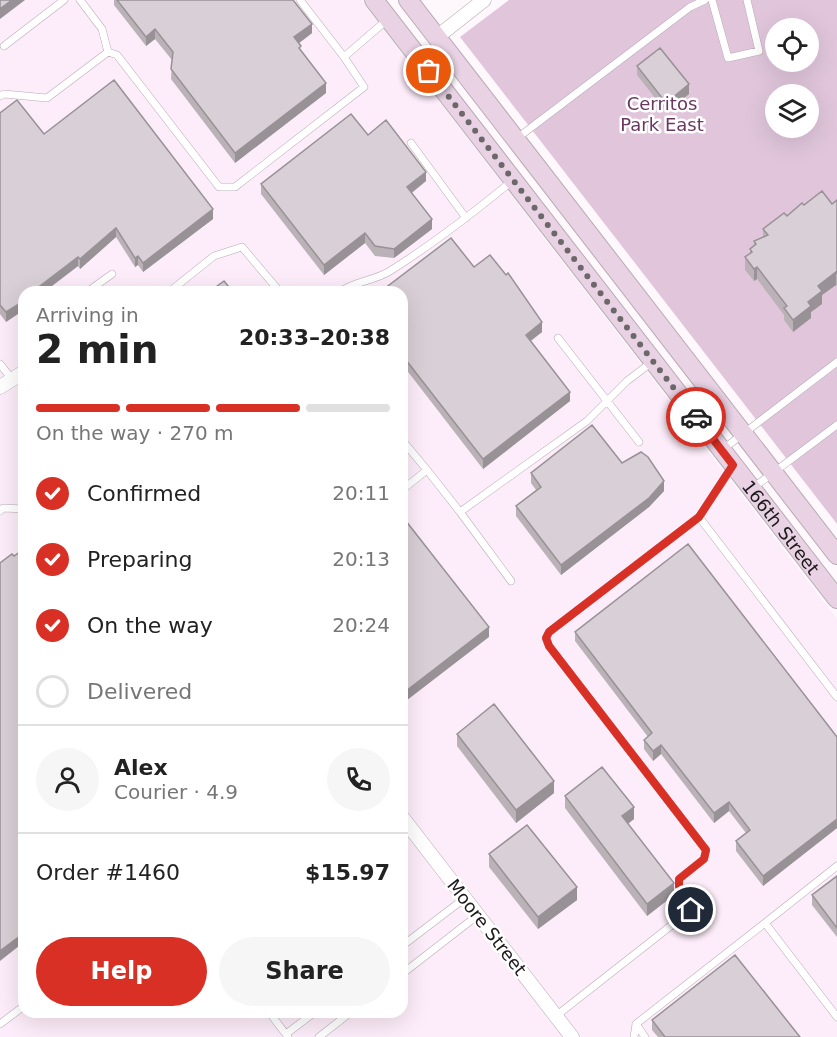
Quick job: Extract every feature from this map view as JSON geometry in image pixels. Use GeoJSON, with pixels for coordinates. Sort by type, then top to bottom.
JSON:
{"type":"FeatureCollection","features":[{"type":"Feature","properties":{"kind":"street","name":"166th Street"},"geometry":{"type":"LineString","coordinates":[[374,0],[837,599]]}},
{"type":"Feature","properties":{"kind":"street","name":"166th Street"},"geometry":{"type":"LineString","coordinates":[[408,0],[837,555]]}},
{"type":"Feature","properties":{"kind":"street"},"geometry":{"type":"LineString","coordinates":[[437,37],[484,0]]}},
{"type":"Feature","properties":{"kind":"street"},"geometry":{"type":"LineString","coordinates":[[494,156],[516,139]]}},
{"type":"Feature","properties":{"kind":"street"},"geometry":{"type":"LineString","coordinates":[[5,383],[18,375]]}},
{"type":"Feature","properties":{"kind":"street","name":"Moore Street"},"geometry":{"type":"LineString","coordinates":[[408,825],[572,1037]]}},
{"type":"Feature","properties":{"kind":"lane"},"geometry":{"type":"LineString","coordinates":[[3,46],[64,0]]}},
{"type":"Feature","properties":{"kind":"lane"},"geometry":{"type":"LineString","coordinates":[[80,0],[102,29],[108,52]]}},
{"type":"Feature","properties":{"kind":"lane"},"geometry":{"type":"LineString","coordinates":[[108,52],[117,55],[219,187],[235,187],[364,87],[300,0]]}},
{"type":"Feature","properties":{"kind":"lane"},"geometry":{"type":"LineString","coordinates":[[516,139],[690,7],[705,0]]}},
{"type":"Feature","properties":{"kind":"lane"},"geometry":{"type":"LineString","coordinates":[[712,0],[728,58],[759,51],[747,0]]}},
{"type":"Feature","properties":{"kind":"lane"},"geometry":{"type":"LineString","coordinates":[[344,57],[388,19]]}},
{"type":"Feature","properties":{"kind":"lane"},"geometry":{"type":"LineString","coordinates":[[0,96],[4,94],[47,98],[108,52]]}},
{"type":"Feature","properties":{"kind":"lane"},"geometry":{"type":"LineString","coordinates":[[411,143],[466,218]]}},
{"type":"Feature","properties":{"kind":"lane"},"geometry":{"type":"LineString","coordinates":[[348,286],[387,273],[466,218],[513,180]]}},
{"type":"Feature","properties":{"kind":"lane"},"geometry":{"type":"LineString","coordinates":[[176,286],[214,256],[242,247],[275,286]]}},
{"type":"Feature","properties":{"kind":"lane"},"geometry":{"type":"LineString","coordinates":[[95,286],[112,274]]}},
{"type":"Feature","properties":{"kind":"lane"},"geometry":{"type":"LineString","coordinates":[[558,338],[639,442]]}},
{"type":"Feature","properties":{"kind":"lane"},"geometry":{"type":"LineString","coordinates":[[460,512],[587,421],[653,361]]}},
{"type":"Feature","properties":{"kind":"lane"},"geometry":{"type":"LineString","coordinates":[[556,1016],[691,910],[693,904],[679,886],[679,879],[704,859],[706,850],[549,646],[546,638],[549,632],[699,517],[728,457],[743,434],[837,362]]}},
{"type":"Feature","properties":{"kind":"lane"},"geometry":{"type":"LineString","coordinates":[[0,364],[5,383]]}},
{"type":"Feature","properties":{"kind":"lane"},"geometry":{"type":"LineString","coordinates":[[752,489],[837,425]]}},
{"type":"Feature","properties":{"kind":"lane"},"geometry":{"type":"LineString","coordinates":[[408,447],[511,581]]}},
{"type":"Feature","properties":{"kind":"lane"},"geometry":{"type":"LineString","coordinates":[[408,485],[427,470]]}},
{"type":"Feature","properties":{"kind":"lane"},"geometry":{"type":"LineString","coordinates":[[0,511],[3,508],[18,509]]}},
{"type":"Feature","properties":{"kind":"lane"},"geometry":{"type":"LineString","coordinates":[[699,517],[837,697]]}},
{"type":"Feature","properties":{"kind":"lane"},"geometry":{"type":"LineString","coordinates":[[634,1037],[636,1024],[837,867]]}},
{"type":"Feature","properties":{"kind":"lane"},"geometry":{"type":"LineString","coordinates":[[408,941],[465,898]]}},
{"type":"Feature","properties":{"kind":"lane"},"geometry":{"type":"LineString","coordinates":[[408,969],[478,915]]}},
{"type":"Feature","properties":{"kind":"lane"},"geometry":{"type":"LineString","coordinates":[[765,923],[837,1017]]}},
{"type":"Feature","properties":{"kind":"lane"},"geometry":{"type":"LineString","coordinates":[[0,1024],[18,1010]]}},
{"type":"Feature","properties":{"kind":"lane"},"geometry":{"type":"LineString","coordinates":[[274,1018],[287,1036],[308,1018]]}},
{"type":"Feature","properties":{"kind":"lane"},"geometry":{"type":"LineString","coordinates":[[319,1037],[343,1018]]}},
{"type":"Feature","properties":{"kind":"lane"},"geometry":{"type":"LineString","coordinates":[[636,1024],[645,1037]]}},
{"type":"Feature","properties":{"kind":"shaded area"},"geometry":{"type":"Polygon","coordinates":[[[0,0],[361,0],[837,619],[837,1037],[0,1037],[0,0]]]}},
{"type":"Feature","properties":{"kind":"green space","name":"Cerritos Park East"},"geometry":{"type":"Polygon","coordinates":[[[509,0],[837,0],[837,524],[460,37],[509,0]]]}},
{"type":"Feature","properties":{"kind":"building"},"geometry":{"type":"Polygon","coordinates":[[[0,0],[12,0],[0,9],[0,0]]]}},
{"type":"Feature","properties":{"kind":"building"},"geometry":{"type":"Polygon","coordinates":[[[117,0],[293,0],[312,24],[294,37],[301,46],[299,48],[326,83],[235,153],[171,69],[173,52],[155,29],[146,37],[117,0]]]}},
{"type":"Feature","properties":{"kind":"building"},"geometry":{"type":"Polygon","coordinates":[[[660,48],[689,84],[666,103],[637,66],[660,48]]]}},
{"type":"Feature","properties":{"kind":"building"},"geometry":{"type":"Polygon","coordinates":[[[114,80],[213,209],[143,263],[138,256],[135,258],[116,228],[80,259],[78,257],[40,286],[18,286],[18,305],[6,312],[0,305],[0,113],[17,100],[44,134],[114,80]]]}},
{"type":"Feature","properties":{"kind":"building"},"geometry":{"type":"Polygon","coordinates":[[[351,114],[368,135],[386,120],[426,172],[407,187],[432,219],[394,249],[375,246],[365,233],[324,265],[261,184],[351,114]]]}},
{"type":"Feature","properties":{"kind":"building"},"geometry":{"type":"Polygon","coordinates":[[[822,191],[832,204],[837,200],[837,274],[836,272],[818,286],[822,291],[808,302],[811,306],[793,320],[784,308],[787,306],[757,267],[754,269],[745,257],[752,252],[750,249],[756,244],[754,241],[768,235],[763,229],[784,213],[787,216],[802,203],[804,205],[822,191]]]}},
{"type":"Feature","properties":{"kind":"building"},"geometry":{"type":"Polygon","coordinates":[[[451,238],[474,267],[490,255],[506,275],[508,273],[542,322],[526,335],[570,392],[483,459],[408,363],[408,286],[388,286],[451,238]]]}},
{"type":"Feature","properties":{"kind":"building"},"geometry":{"type":"Polygon","coordinates":[[[224,281],[228,286],[217,286],[224,281]]]}},
{"type":"Feature","properties":{"kind":"building"},"geometry":{"type":"Polygon","coordinates":[[[592,425],[622,463],[641,452],[648,457],[664,481],[649,498],[561,565],[516,506],[541,487],[531,473],[592,425]]]}},
{"type":"Feature","properties":{"kind":"building"},"geometry":{"type":"Polygon","coordinates":[[[408,524],[489,627],[408,689],[408,524]]]}},
{"type":"Feature","properties":{"kind":"building"},"geometry":{"type":"Polygon","coordinates":[[[688,544],[837,737],[837,819],[763,876],[736,841],[750,830],[729,802],[714,813],[661,745],[653,751],[644,740],[652,733],[575,632],[688,544]]]}},
{"type":"Feature","properties":{"kind":"building"},"geometry":{"type":"Polygon","coordinates":[[[18,553],[18,938],[0,951],[0,563],[12,554],[14,556],[18,553]]]}},
{"type":"Feature","properties":{"kind":"building"},"geometry":{"type":"Polygon","coordinates":[[[494,704],[554,781],[516,810],[457,734],[494,704]]]}},
{"type":"Feature","properties":{"kind":"building"},"geometry":{"type":"Polygon","coordinates":[[[602,767],[634,807],[622,816],[674,883],[647,904],[565,796],[602,767]]]}},
{"type":"Feature","properties":{"kind":"building"},"geometry":{"type":"Polygon","coordinates":[[[527,825],[577,887],[538,917],[489,854],[527,825]]]}},
{"type":"Feature","properties":{"kind":"building"},"geometry":{"type":"Polygon","coordinates":[[[837,876],[837,928],[812,895],[837,876]]]}},
{"type":"Feature","properties":{"kind":"building"},"geometry":{"type":"Polygon","coordinates":[[[735,955],[800,1037],[665,1037],[652,1020],[735,955]]]}},
{"type":"Feature","properties":{"kind":"way so far"},"geometry":{"type":"LineString","coordinates":[[429,71],[696,417]]}},
{"type":"Feature","properties":{"kind":"route"},"geometry":{"type":"LineString","coordinates":[[691,910],[693,904],[679,886],[679,879],[704,859],[706,850],[549,646],[546,638],[549,632],[699,517],[733,465],[696,417]]}}]}
